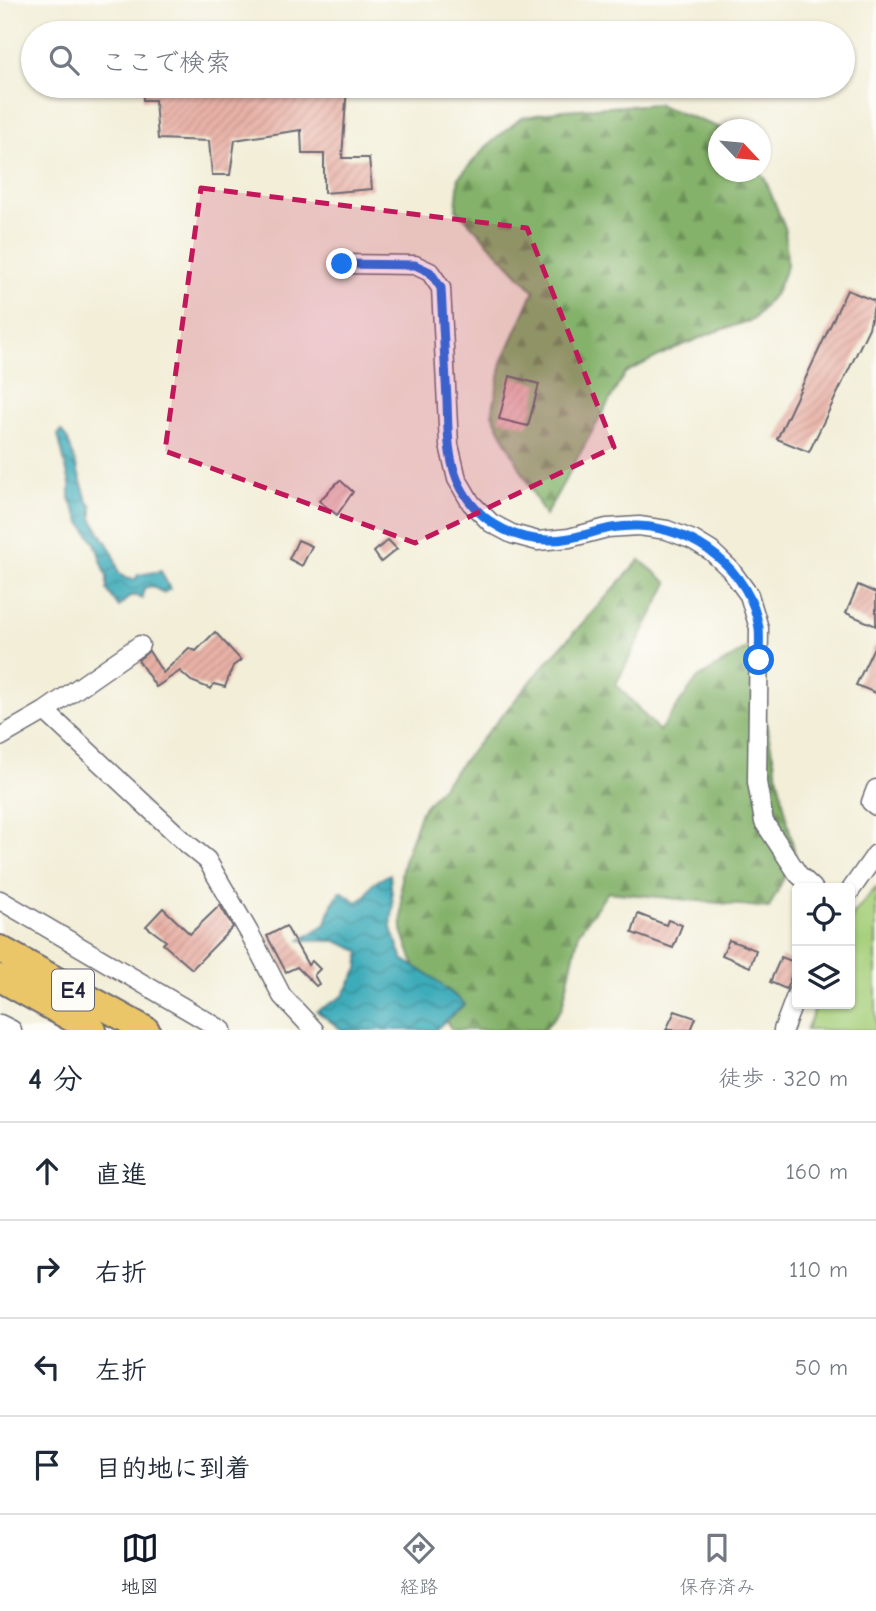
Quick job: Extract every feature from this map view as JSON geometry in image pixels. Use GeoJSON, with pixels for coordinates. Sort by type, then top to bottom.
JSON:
{"type":"FeatureCollection","features":[{"type":"Feature","properties":{"kind":"highway","name":"E4"},"geometry":{"type":"LineString","coordinates":[[0,949],[146,1030]]}},
{"type":"Feature","properties":{"kind":"highway","name":"E4"},"geometry":{"type":"LineString","coordinates":[[0,978],[93,1030]]}},
{"type":"Feature","properties":{"kind":"street"},"geometry":{"type":"LineString","coordinates":[[342,264],[415,265],[430,272],[441,288],[449,445],[457,479],[471,503],[491,523],[512,534],[538,541],[569,538],[607,528],[639,526],[667,530],[693,540],[711,551],[730,569],[749,595],[759,628],[757,782],[764,822],[798,874],[808,883]]}},
{"type":"Feature","properties":{"kind":"street"},"geometry":{"type":"LineString","coordinates":[[0,737],[45,712],[140,645]]}},
{"type":"Feature","properties":{"kind":"street"},"geometry":{"type":"LineString","coordinates":[[45,712],[175,833],[208,860],[282,996],[314,1030]]}},
{"type":"Feature","properties":{"kind":"street"},"geometry":{"type":"LineString","coordinates":[[876,789],[871,802],[876,806]]}},
{"type":"Feature","properties":{"kind":"street"},"geometry":{"type":"LineString","coordinates":[[855,884],[876,854]]}},
{"type":"Feature","properties":{"kind":"street"},"geometry":{"type":"LineString","coordinates":[[0,900],[222,1030]]}},
{"type":"Feature","properties":{"kind":"street"},"geometry":{"type":"LineString","coordinates":[[783,1030],[792,1006]]}},
{"type":"Feature","properties":{"kind":"street"},"geometry":{"type":"LineString","coordinates":[[0,1024],[12,1030]]}},
{"type":"Feature","properties":{"kind":"highlighted area"},"geometry":{"type":"Polygon","coordinates":[[[201,188],[527,228],[614,447],[415,543],[165,451],[201,188]]]}},
{"type":"Feature","properties":{"kind":"green space"},"geometry":{"type":"Polygon","coordinates":[[[656,104],[708,123],[708,182],[766,182],[785,228],[787,265],[777,291],[753,320],[714,332],[625,373],[545,516],[492,414],[502,362],[534,291],[456,209],[459,177],[486,147],[521,118],[563,110],[656,104]]]}},
{"type":"Feature","properties":{"kind":"green space"},"geometry":{"type":"Polygon","coordinates":[[[640,560],[668,583],[616,684],[659,731],[698,678],[749,647],[795,855],[769,908],[608,892],[579,932],[562,1008],[544,1030],[452,1030],[418,976],[402,930],[401,875],[421,811],[549,660],[640,560]]]}},
{"type":"Feature","properties":{"kind":"green space"},"geometry":{"type":"Polygon","coordinates":[[[876,887],[876,1030],[806,1030],[815,1009],[855,1009],[855,913],[876,887]]]}},
{"type":"Feature","properties":{"kind":"water"},"geometry":{"type":"Polygon","coordinates":[[[61,431],[68,440],[87,500],[92,507],[92,519],[113,553],[119,573],[125,578],[135,580],[138,575],[161,571],[170,589],[163,593],[152,586],[144,588],[142,599],[130,596],[119,607],[107,590],[107,577],[95,543],[70,500],[70,484],[58,435],[61,431]]]}},
{"type":"Feature","properties":{"kind":"water"},"geometry":{"type":"Polygon","coordinates":[[[390,874],[393,908],[391,928],[403,959],[433,978],[465,1004],[435,1030],[342,1030],[317,1011],[343,996],[358,969],[360,951],[336,941],[301,940],[326,924],[332,904],[341,891],[357,902],[366,896],[372,884],[390,874]]]}},
{"type":"Feature","properties":{"kind":"building"},"geometry":{"type":"Polygon","coordinates":[[[346,98],[342,158],[369,158],[372,189],[324,193],[324,154],[302,154],[301,130],[235,140],[230,175],[212,175],[209,141],[158,139],[155,100],[143,100],[346,98]]]}},
{"type":"Feature","properties":{"kind":"building"},"geometry":{"type":"Polygon","coordinates":[[[847,290],[875,301],[869,328],[809,452],[777,439],[847,290]]]}},
{"type":"Feature","properties":{"kind":"building"},"geometry":{"type":"Polygon","coordinates":[[[510,376],[539,384],[528,426],[499,419],[510,376]]]}},
{"type":"Feature","properties":{"kind":"building"},"geometry":{"type":"Polygon","coordinates":[[[340,480],[353,492],[337,515],[319,501],[340,480]]]}},
{"type":"Feature","properties":{"kind":"building"},"geometry":{"type":"Polygon","coordinates":[[[298,540],[312,546],[302,566],[289,559],[298,540]]]}},
{"type":"Feature","properties":{"kind":"building"},"geometry":{"type":"Polygon","coordinates":[[[388,540],[397,549],[381,562],[374,552],[388,540]]]}},
{"type":"Feature","properties":{"kind":"building"},"geometry":{"type":"Polygon","coordinates":[[[858,585],[876,593],[876,626],[846,613],[858,585]]]}},
{"type":"Feature","properties":{"kind":"building"},"geometry":{"type":"Polygon","coordinates":[[[215,632],[241,660],[233,666],[225,687],[214,684],[211,689],[191,681],[180,671],[156,687],[138,660],[149,651],[163,673],[189,648],[196,651],[215,632]]]}},
{"type":"Feature","properties":{"kind":"building"},"geometry":{"type":"Polygon","coordinates":[[[876,643],[876,693],[856,685],[876,643]]]}},
{"type":"Feature","properties":{"kind":"building"},"geometry":{"type":"Polygon","coordinates":[[[220,905],[233,927],[192,969],[163,944],[166,941],[146,926],[163,908],[190,934],[220,905]]]}},
{"type":"Feature","properties":{"kind":"building"},"geometry":{"type":"Polygon","coordinates":[[[638,914],[666,925],[668,920],[682,925],[673,948],[632,933],[638,914]]]}},
{"type":"Feature","properties":{"kind":"building"},"geometry":{"type":"Polygon","coordinates":[[[286,926],[308,965],[312,961],[320,969],[314,975],[319,984],[316,986],[297,967],[286,972],[267,936],[286,926]]]}},
{"type":"Feature","properties":{"kind":"building"},"geometry":{"type":"Polygon","coordinates":[[[729,940],[756,950],[750,967],[722,955],[729,940]]]}},
{"type":"Feature","properties":{"kind":"building"},"geometry":{"type":"Polygon","coordinates":[[[781,957],[792,961],[792,975],[786,989],[770,982],[781,957]]]}},
{"type":"Feature","properties":{"kind":"building"},"geometry":{"type":"Polygon","coordinates":[[[675,1011],[696,1018],[691,1030],[666,1030],[675,1011]]]}},
{"type":"Feature","properties":{"kind":"route"},"geometry":{"type":"LineString","coordinates":[[342,264],[415,265],[430,272],[441,288],[449,445],[457,479],[471,503],[491,523],[512,534],[538,541],[569,538],[607,528],[639,526],[667,530],[693,540],[711,551],[730,569],[749,595],[759,628],[759,660]]}}]}
